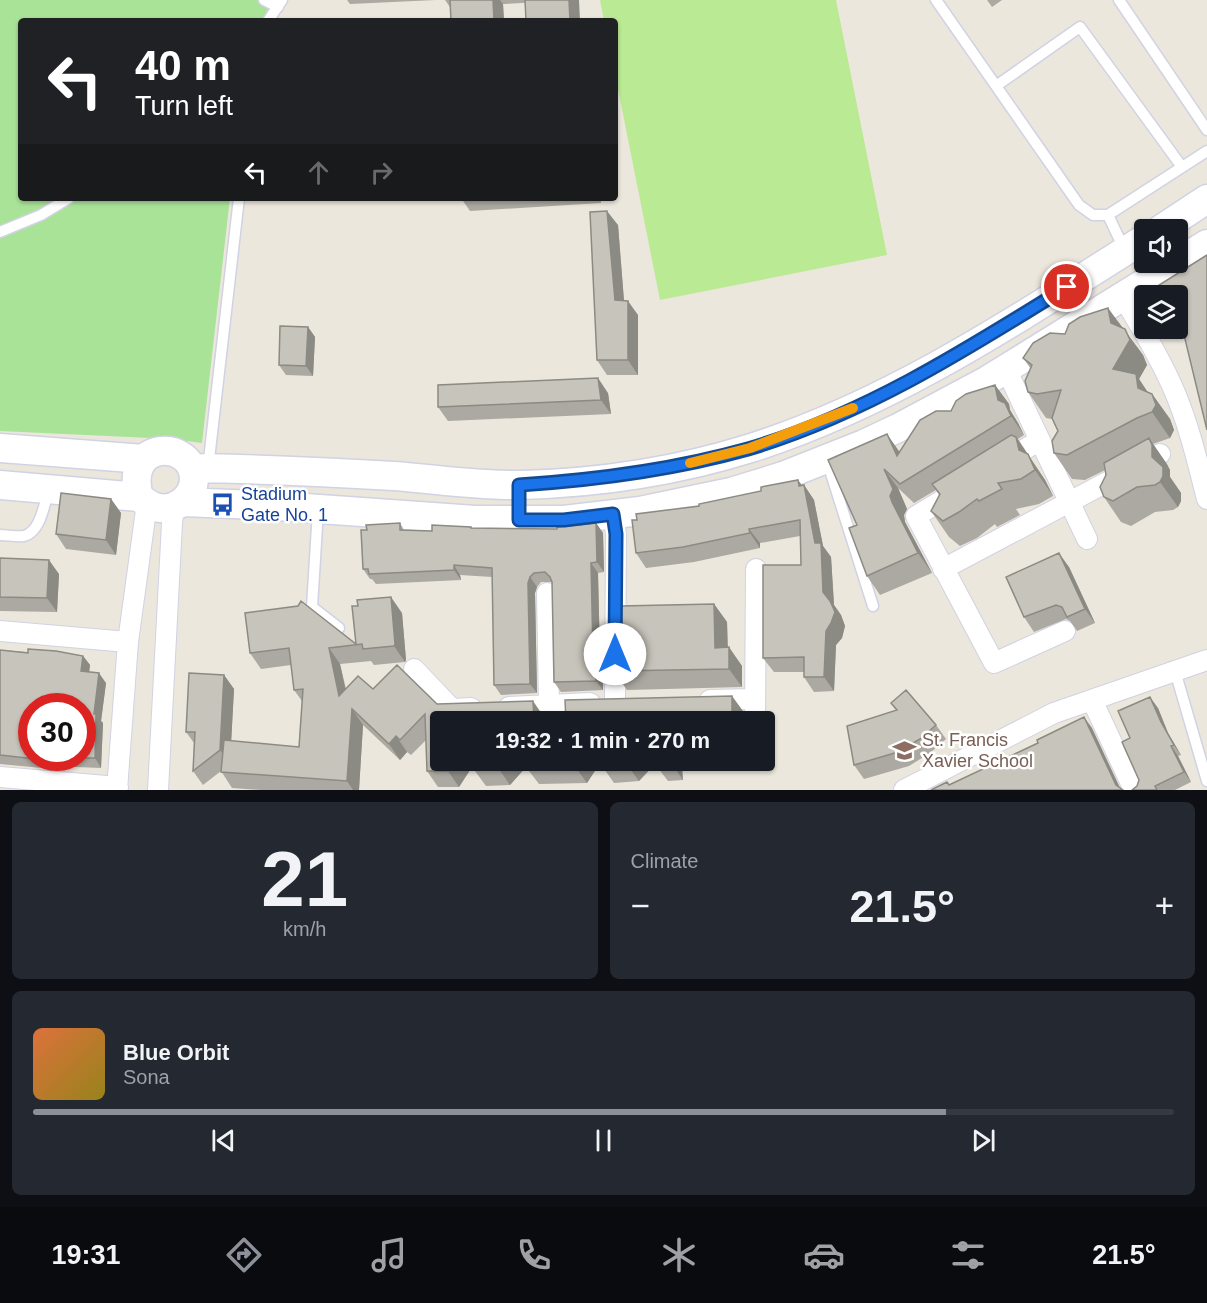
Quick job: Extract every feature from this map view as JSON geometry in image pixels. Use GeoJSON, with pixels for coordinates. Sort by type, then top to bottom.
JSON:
{"type":"FeatureCollection","features":[{"type":"Feature","properties":{"kind":"main road"},"geometry":{"type":"LineString","coordinates":[[1177,219],[1207,199]]}},
{"type":"Feature","properties":{"kind":"main road"},"geometry":{"type":"LineString","coordinates":[[0,485],[161,502],[318,509],[475,520],[564,520],[613,514],[731,492],[761,484],[864,444],[898,428],[1006,369],[1207,244]]}},
{"type":"Feature","properties":{"kind":"main road"},"geometry":{"type":"LineString","coordinates":[[161,502],[135,477],[144,459],[161,450],[179,454],[200,468],[280,469],[519,485],[634,474],[722,456],[813,425],[881,395],[970,348],[1134,246]]}},
{"type":"Feature","properties":{"kind":"main road"},"geometry":{"type":"LineString","coordinates":[[881,395],[898,428]]}},
{"type":"Feature","properties":{"kind":"main road"},"geometry":{"type":"LineString","coordinates":[[0,448],[144,459]]}},
{"type":"Feature","properties":{"kind":"main road"},"geometry":{"type":"LineString","coordinates":[[161,502],[193,487],[194,477],[200,468]]}},
{"type":"Feature","properties":{"kind":"main road"},"geometry":{"type":"LineString","coordinates":[[519,485],[519,520]]}},
{"type":"Feature","properties":{"kind":"street"},"geometry":{"type":"LineString","coordinates":[[1123,297],[1157,355],[1177,396],[1207,499]]}},
{"type":"Feature","properties":{"kind":"street"},"geometry":{"type":"LineString","coordinates":[[1006,369],[1087,539]]}},
{"type":"Feature","properties":{"kind":"street"},"geometry":{"type":"LineString","coordinates":[[992,469],[1040,440]]}},
{"type":"Feature","properties":{"kind":"street"},"geometry":{"type":"LineString","coordinates":[[943,569],[1160,454]]}},
{"type":"Feature","properties":{"kind":"street"},"geometry":{"type":"LineString","coordinates":[[973,481],[916,516],[994,663],[1065,631]]}},
{"type":"Feature","properties":{"kind":"street"},"geometry":{"type":"LineString","coordinates":[[0,777],[118,789],[128,642],[161,502]]}},
{"type":"Feature","properties":{"kind":"street"},"geometry":{"type":"LineString","coordinates":[[158,790],[172,523],[161,502]]}},
{"type":"Feature","properties":{"kind":"street"},"geometry":{"type":"LineString","coordinates":[[613,514],[616,534],[615,702]]}},
{"type":"Feature","properties":{"kind":"street"},"geometry":{"type":"LineString","coordinates":[[755,711],[756,569]]}},
{"type":"Feature","properties":{"kind":"street"},"geometry":{"type":"LineString","coordinates":[[547,593],[549,705]]}},
{"type":"Feature","properties":{"kind":"street"},"geometry":{"type":"LineString","coordinates":[[0,631],[128,642]]}},
{"type":"Feature","properties":{"kind":"street"},"geometry":{"type":"LineString","coordinates":[[904,790],[1054,713],[1207,660]]}},
{"type":"Feature","properties":{"kind":"street"},"geometry":{"type":"LineString","coordinates":[[414,669],[452,709],[638,701]]}},
{"type":"Feature","properties":{"kind":"street"},"geometry":{"type":"LineString","coordinates":[[697,700],[755,699]]}},
{"type":"Feature","properties":{"kind":"street"},"geometry":{"type":"LineString","coordinates":[[1092,700],[1134,790]]}},
{"type":"Feature","properties":{"kind":"lane"},"geometry":{"type":"LineString","coordinates":[[264,0],[280,4],[270,18]]}},
{"type":"Feature","properties":{"kind":"lane"},"geometry":{"type":"LineString","coordinates":[[936,0],[1080,205],[1093,215],[1108,215],[1207,151]]}},
{"type":"Feature","properties":{"kind":"lane"},"geometry":{"type":"LineString","coordinates":[[1119,0],[1207,130]]}},
{"type":"Feature","properties":{"kind":"lane"},"geometry":{"type":"LineString","coordinates":[[996,86],[1080,27],[1182,167]]}},
{"type":"Feature","properties":{"kind":"lane"},"geometry":{"type":"LineString","coordinates":[[0,232],[41,215],[64,201]]}},
{"type":"Feature","properties":{"kind":"lane"},"geometry":{"type":"LineString","coordinates":[[200,468],[239,201]]}},
{"type":"Feature","properties":{"kind":"lane"},"geometry":{"type":"LineString","coordinates":[[1108,215],[1134,244]]}},
{"type":"Feature","properties":{"kind":"lane"},"geometry":{"type":"LineString","coordinates":[[826,459],[873,606]]}},
{"type":"Feature","properties":{"kind":"lane"},"geometry":{"type":"LineString","coordinates":[[0,535],[23,536],[33,532],[49,489]]}},
{"type":"Feature","properties":{"kind":"lane"},"geometry":{"type":"LineString","coordinates":[[318,509],[312,607],[339,628]]}},
{"type":"Feature","properties":{"kind":"lane"},"geometry":{"type":"LineString","coordinates":[[1175,671],[1207,781]]}},
{"type":"Feature","properties":{"kind":"green space"},"geometry":{"type":"Polygon","coordinates":[[[0,0],[274,0],[263,18],[18,18],[18,201],[230,201],[202,443],[172,439],[0,431],[0,0]]]}},
{"type":"Feature","properties":{"kind":"green space"},"geometry":{"type":"Polygon","coordinates":[[[600,0],[836,0],[887,255],[660,300],[618,89],[618,18],[603,18],[600,0]]]}},
{"type":"Feature","properties":{"kind":"building"},"geometry":{"type":"Polygon","coordinates":[[[450,0],[493,0],[494,18],[451,18],[450,0]]]}},
{"type":"Feature","properties":{"kind":"building"},"geometry":{"type":"Polygon","coordinates":[[[525,0],[569,0],[570,18],[526,18],[525,0]]]}},
{"type":"Feature","properties":{"kind":"building"},"geometry":{"type":"Polygon","coordinates":[[[607,211],[615,300],[628,301],[628,360],[597,360],[590,212],[607,211]]]}},
{"type":"Feature","properties":{"kind":"building"},"geometry":{"type":"Polygon","coordinates":[[[1207,255],[1207,430],[1185,339],[1188,339],[1188,285],[1159,285],[1178,273],[1188,273],[1188,267],[1207,255]]]}},
{"type":"Feature","properties":{"kind":"building"},"geometry":{"type":"Polygon","coordinates":[[[1108,308],[1111,323],[1125,329],[1130,340],[1113,369],[1136,374],[1138,388],[1152,394],[1156,405],[1152,412],[1067,455],[1054,453],[1052,441],[1058,431],[1052,418],[1061,390],[1037,394],[1028,392],[1025,381],[1032,365],[1023,358],[1033,343],[1050,333],[1065,334],[1069,324],[1080,317],[1108,308]]]}},
{"type":"Feature","properties":{"kind":"building"},"geometry":{"type":"Polygon","coordinates":[[[280,326],[308,327],[306,366],[279,365],[280,326]]]}},
{"type":"Feature","properties":{"kind":"building"},"geometry":{"type":"Polygon","coordinates":[[[598,378],[601,400],[438,407],[438,385],[598,378]]]}},
{"type":"Feature","properties":{"kind":"building"},"geometry":{"type":"Polygon","coordinates":[[[995,385],[998,400],[1005,403],[1011,416],[900,484],[884,469],[893,489],[890,496],[892,502],[918,553],[867,576],[849,528],[857,525],[828,460],[887,434],[897,456],[920,420],[936,411],[951,411],[956,401],[966,394],[995,385]]]}},
{"type":"Feature","properties":{"kind":"building"},"geometry":{"type":"Polygon","coordinates":[[[1011,435],[1016,437],[1019,450],[1028,454],[1035,470],[1021,479],[998,483],[1002,489],[979,501],[977,499],[943,521],[931,511],[940,494],[932,484],[1011,435]]]}},
{"type":"Feature","properties":{"kind":"building"},"geometry":{"type":"Polygon","coordinates":[[[1149,438],[1152,445],[1152,457],[1163,467],[1160,482],[1155,485],[1137,487],[1113,501],[1104,497],[1100,487],[1106,475],[1104,463],[1149,438]]]}},
{"type":"Feature","properties":{"kind":"building"},"geometry":{"type":"Polygon","coordinates":[[[798,480],[799,486],[804,485],[815,543],[821,543],[823,592],[835,612],[826,631],[824,677],[804,677],[804,657],[763,658],[763,565],[801,565],[800,520],[749,529],[750,533],[683,547],[636,553],[632,520],[637,520],[636,514],[699,506],[699,504],[761,491],[761,487],[798,480]]]}},
{"type":"Feature","properties":{"kind":"building"},"geometry":{"type":"Polygon","coordinates":[[[61,493],[111,499],[106,540],[56,534],[61,493]]]}},
{"type":"Feature","properties":{"kind":"building"},"geometry":{"type":"Polygon","coordinates":[[[400,523],[400,530],[432,531],[432,525],[557,529],[557,527],[596,523],[597,562],[591,563],[593,653],[596,653],[596,681],[554,682],[552,582],[545,572],[534,573],[528,583],[530,684],[494,685],[492,568],[454,565],[454,570],[369,574],[368,569],[363,569],[361,530],[367,530],[366,525],[400,523]]]}},
{"type":"Feature","properties":{"kind":"building"},"geometry":{"type":"Polygon","coordinates":[[[1059,553],[1085,609],[1067,617],[1062,607],[1056,605],[1024,617],[1006,577],[1059,553]]]}},
{"type":"Feature","properties":{"kind":"building"},"geometry":{"type":"Polygon","coordinates":[[[0,558],[49,560],[47,598],[0,597],[0,558]]]}},
{"type":"Feature","properties":{"kind":"building"},"geometry":{"type":"Polygon","coordinates":[[[391,597],[395,644],[394,646],[363,649],[362,644],[329,648],[339,696],[358,676],[373,689],[397,665],[437,704],[533,701],[533,711],[430,711],[430,771],[427,771],[425,714],[400,740],[396,736],[389,744],[352,709],[347,781],[221,772],[224,740],[299,747],[303,689],[294,690],[289,648],[250,653],[245,613],[298,606],[301,601],[356,644],[352,606],[358,606],[357,600],[391,597]]]}},
{"type":"Feature","properties":{"kind":"building"},"geometry":{"type":"Polygon","coordinates":[[[714,604],[715,648],[729,647],[729,669],[614,671],[614,643],[621,643],[620,606],[714,604]]]}},
{"type":"Feature","properties":{"kind":"building"},"geometry":{"type":"Polygon","coordinates":[[[28,649],[83,656],[81,671],[99,673],[96,698],[96,693],[18,693],[18,757],[0,755],[0,650],[28,653],[28,649]]]}},
{"type":"Feature","properties":{"kind":"building"},"geometry":{"type":"Polygon","coordinates":[[[189,673],[224,675],[220,750],[193,771],[195,732],[186,732],[189,673]]]}},
{"type":"Feature","properties":{"kind":"building"},"geometry":{"type":"Polygon","coordinates":[[[906,690],[936,725],[920,739],[898,752],[854,765],[847,726],[897,710],[891,703],[906,690]]]}},
{"type":"Feature","properties":{"kind":"building"},"geometry":{"type":"Polygon","coordinates":[[[732,696],[732,711],[566,711],[565,700],[732,696]]]}},
{"type":"Feature","properties":{"kind":"building"},"geometry":{"type":"Polygon","coordinates":[[[1150,697],[1174,745],[1171,746],[1184,772],[1155,786],[1157,790],[1132,790],[1137,786],[1139,780],[1122,742],[1130,738],[1118,711],[1150,697]]]}},
{"type":"Feature","properties":{"kind":"building"},"geometry":{"type":"Polygon","coordinates":[[[1084,717],[1116,785],[1123,790],[931,790],[947,782],[949,785],[1038,743],[1037,740],[1084,717]]]}},
{"type":"Feature","properties":{"kind":"slow traffic"},"geometry":{"type":"LineString","coordinates":[[690,463],[750,448],[853,408]]}},
{"type":"Feature","properties":{"kind":"place","name":"Stadium Gate No. 1"},"geometry":{"type":"Point","coordinates":[223,504]}},
{"type":"Feature","properties":{"kind":"place","name":"St. Francis Xavier School"},"geometry":{"type":"Point","coordinates":[904,750]}},
{"type":"Feature","properties":{"kind":"route"},"geometry":{"type":"LineString","coordinates":[[615,654],[616,534],[613,514],[564,520],[519,520],[519,485],[634,474],[722,456],[771,441],[881,395],[970,348],[1067,287]]}}]}
